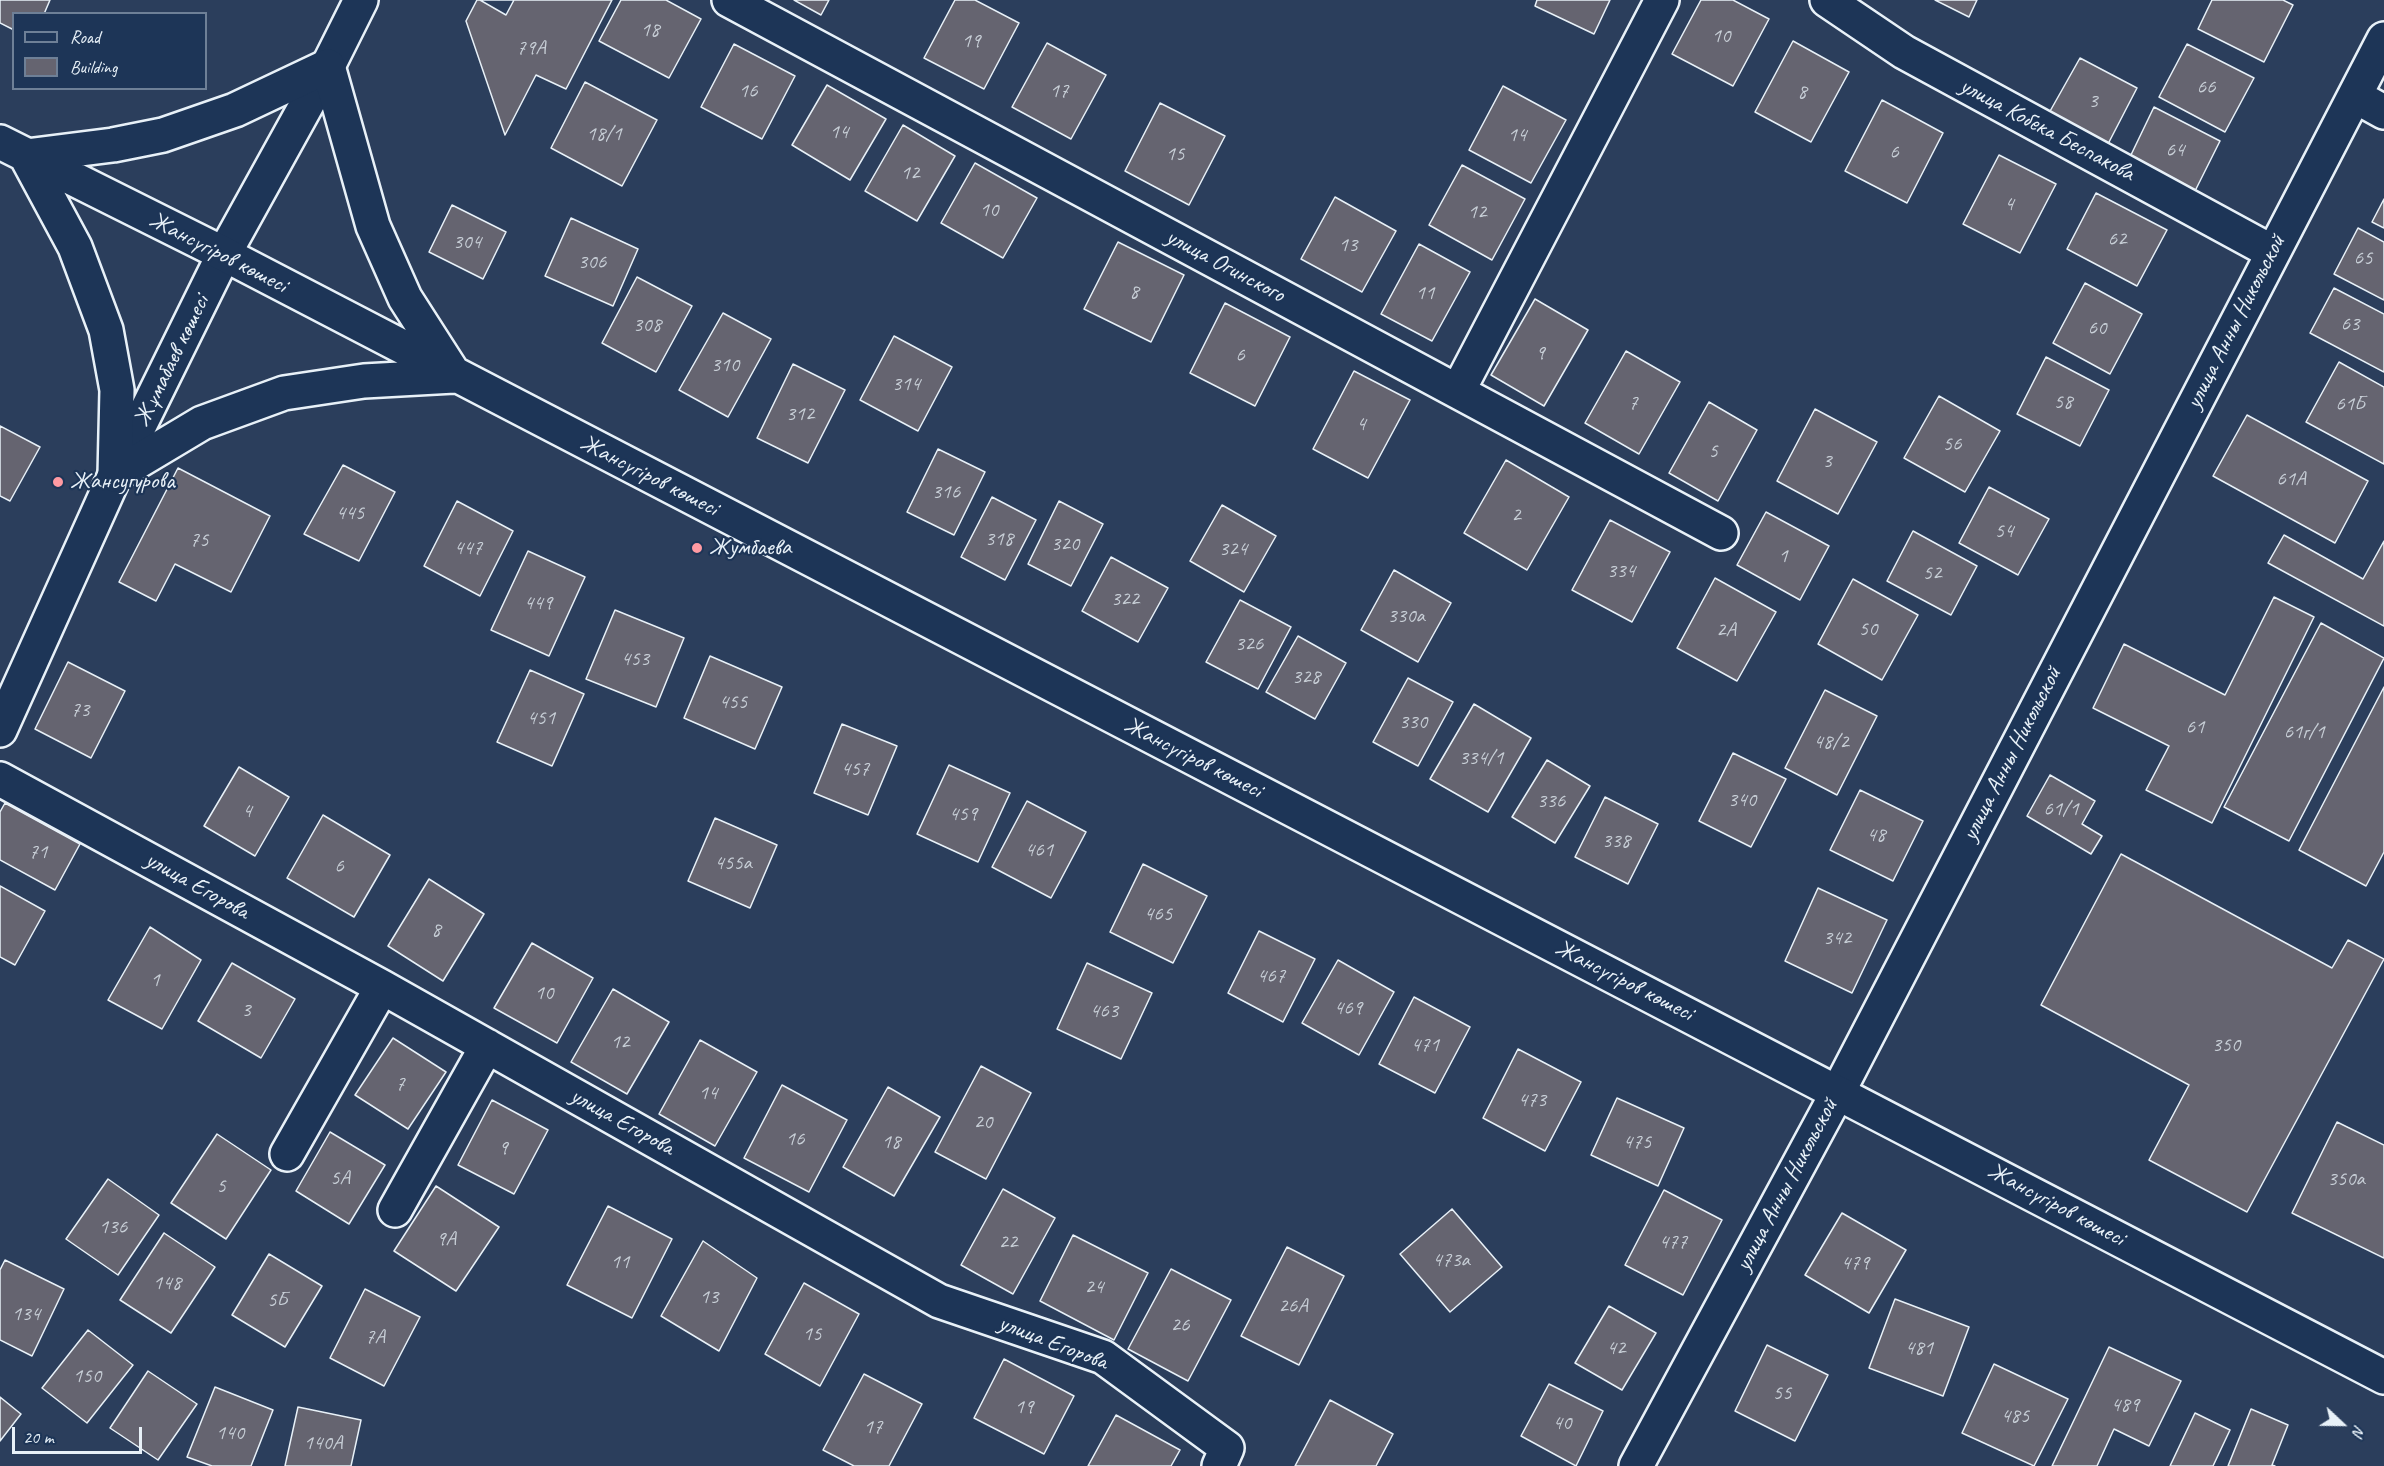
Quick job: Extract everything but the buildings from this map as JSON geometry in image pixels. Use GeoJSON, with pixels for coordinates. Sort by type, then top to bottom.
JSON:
{"type":"FeatureCollection","features":[{"type":"Feature","properties":{"kind":"street","name":"Жұмабаев көшесі"},"geometry":{"type":"LineString","coordinates":[[0,730],[115,475],[224,254],[328,66],[361,0]]}},
{"type":"Feature","properties":{"kind":"street","name":"улица Огинского"},"geometry":{"type":"LineString","coordinates":[[729,0],[1721,533]]}},
{"type":"Feature","properties":{"kind":"street"},"geometry":{"type":"LineString","coordinates":[[1458,391],[1662,0]]}},
{"type":"Feature","properties":{"kind":"street","name":"улица Кобека Беспакова"},"geometry":{"type":"LineString","coordinates":[[1827,0],[1904,52],[2272,252]]}},
{"type":"Feature","properties":{"kind":"street","name":"улица Анны Никольской"},"geometry":{"type":"LineString","coordinates":[[1636,1466],[1838,1092],[2384,39]]}},
{"type":"Feature","properties":{"kind":"street"},"geometry":{"type":"LineString","coordinates":[[13,149],[113,146],[163,135],[235,110],[328,66],[373,226],[405,298],[456,376]]}},
{"type":"Feature","properties":{"kind":"street"},"geometry":{"type":"LineString","coordinates":[[2355,96],[2384,112]]}},
{"type":"Feature","properties":{"kind":"street"},"geometry":{"type":"LineString","coordinates":[[13,149],[75,247],[106,330],[117,390],[115,475]]}},
{"type":"Feature","properties":{"kind":"street","name":"Жансүгіров көшесі"},"geometry":{"type":"LineString","coordinates":[[13,149],[224,254],[2384,1377]]}},
{"type":"Feature","properties":{"kind":"street"},"geometry":{"type":"LineString","coordinates":[[115,475],[202,423],[284,393],[364,381],[456,376]]}},
{"type":"Feature","properties":{"kind":"street","name":"улица Егорова"},"geometry":{"type":"LineString","coordinates":[[0,779],[382,987],[939,1301],[1102,1357],[1227,1448],[1219,1466]]}},
{"type":"Feature","properties":{"kind":"street"},"geometry":{"type":"LineString","coordinates":[[287,1154],[382,987]]}},
{"type":"Feature","properties":{"kind":"street"},"geometry":{"type":"LineString","coordinates":[[395,1210],[487,1046]]}},
{"type":"Feature","properties":{"kind":"place","name":"Жансугурова"},"geometry":{"type":"Point","coordinates":[58,482]}},
{"type":"Feature","properties":{"kind":"place","name":"Жумбаева"},"geometry":{"type":"Point","coordinates":[697,548]}}]}
